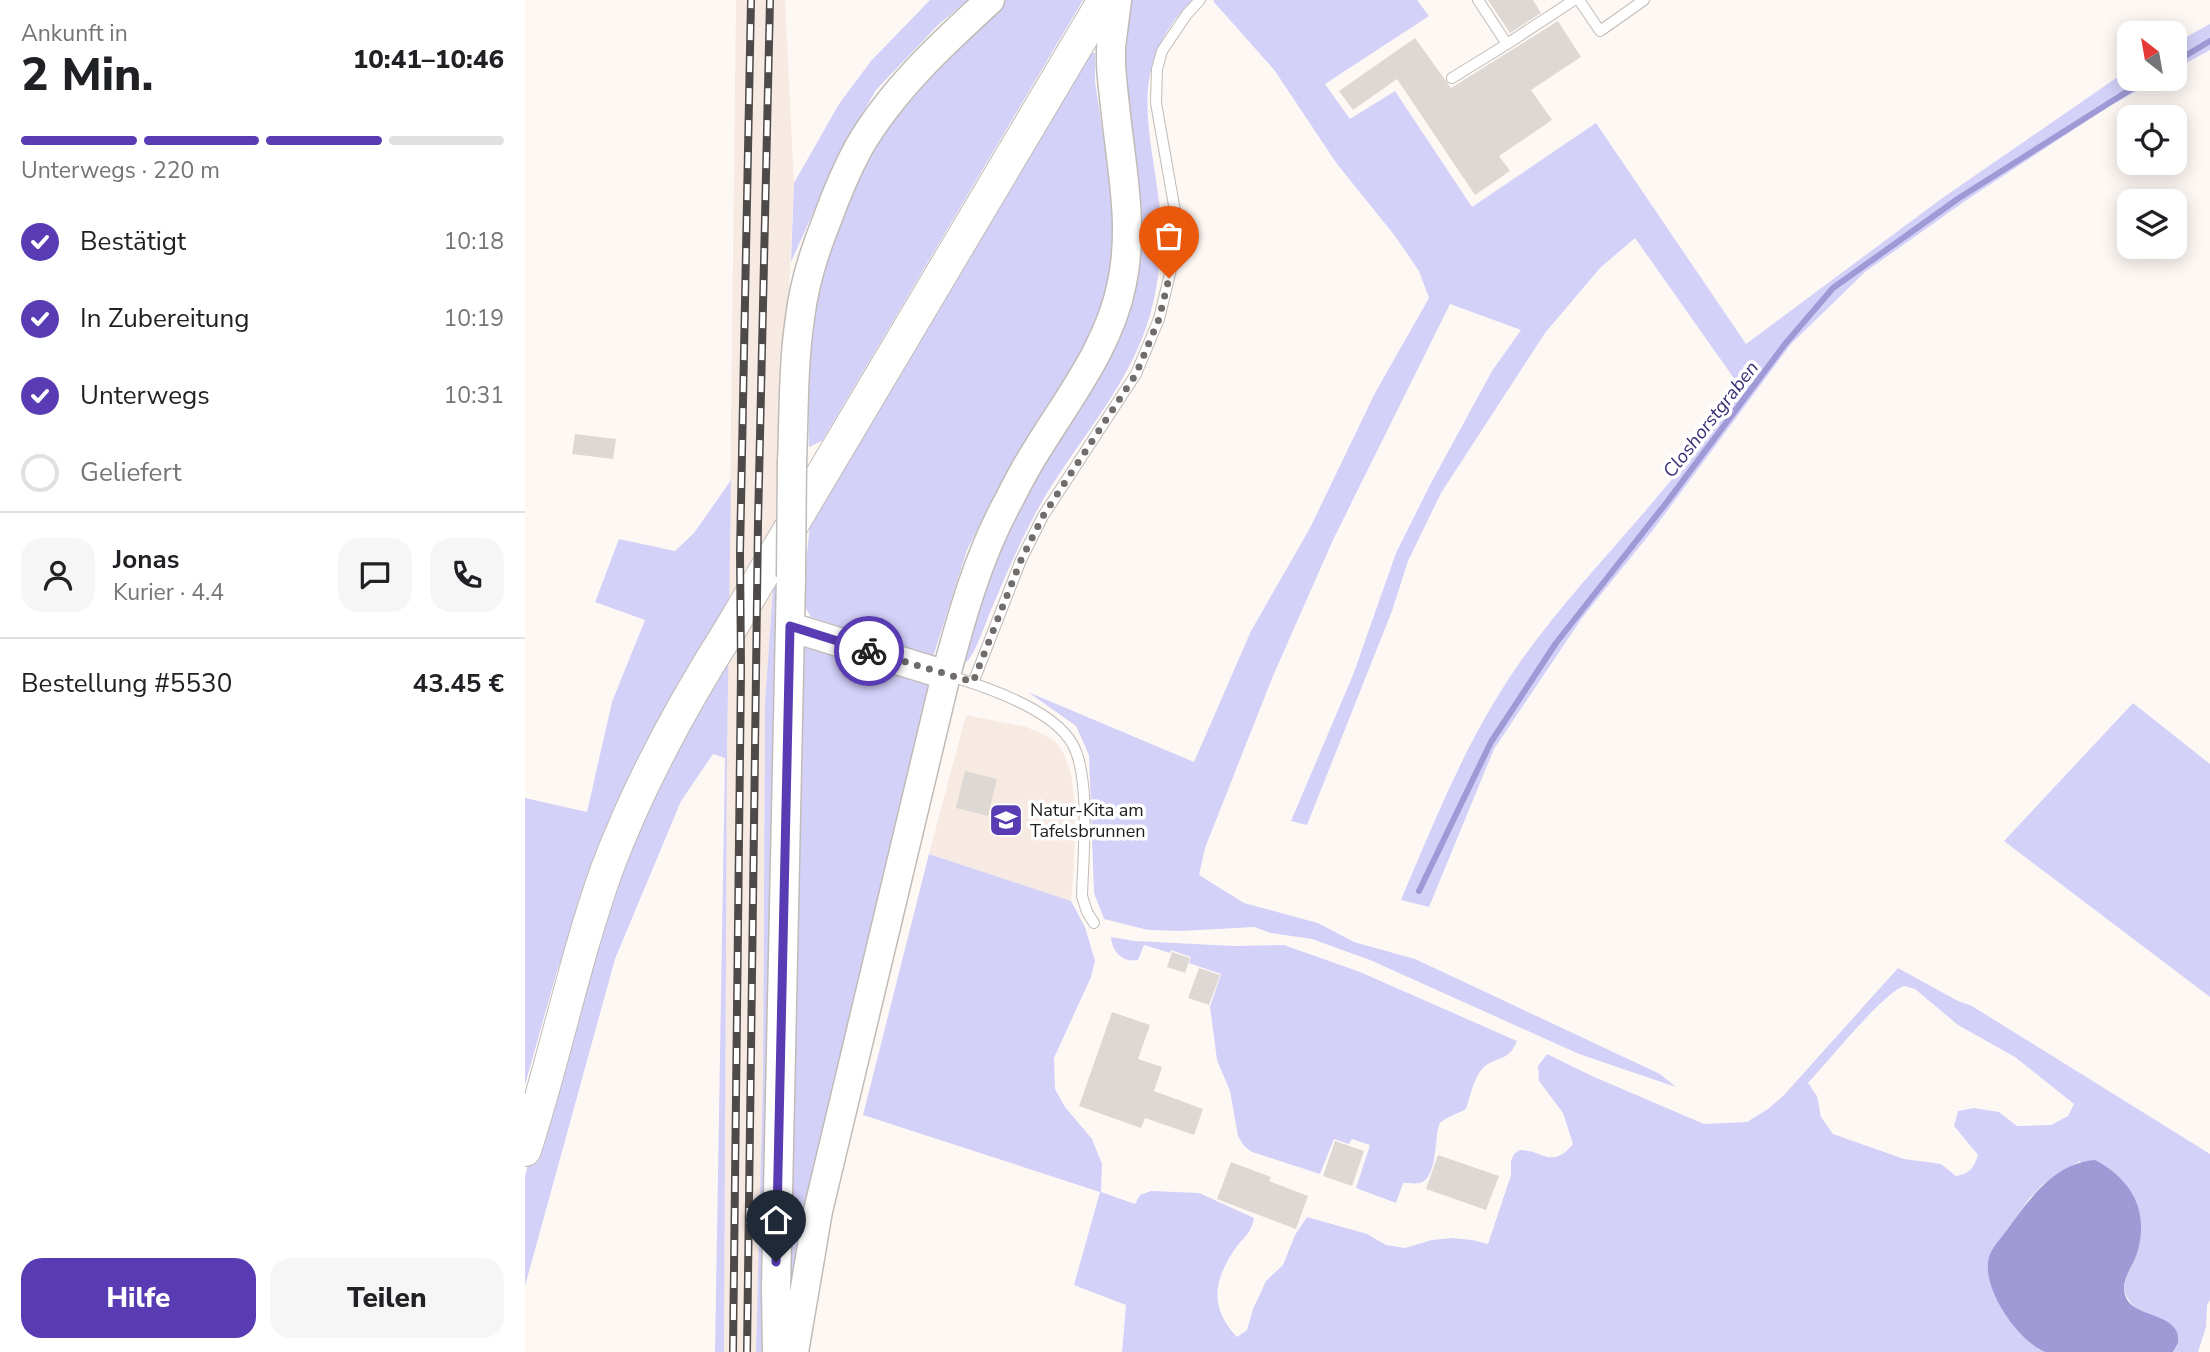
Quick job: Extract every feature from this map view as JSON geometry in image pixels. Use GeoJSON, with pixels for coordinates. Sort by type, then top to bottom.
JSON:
{"type":"FeatureCollection","features":[{"type":"Feature","properties":{"kind":"main road"},"geometry":{"type":"LineString","coordinates":[[777,1352],[792,462],[795,358],[800,316],[808,272],[845,174],[861,144],[912,76],[990,0]]}},
{"type":"Feature","properties":{"kind":"main road"},"geometry":{"type":"LineString","coordinates":[[525,1150],[606,872],[651,766],[699,678],[1104,0]]}},
{"type":"Feature","properties":{"kind":"main road"},"geometry":{"type":"LineString","coordinates":[[794,1352],[818,1212],[961,621],[983,556],[1007,503],[1097,353],[1112,319],[1122,284],[1127,249],[1128,205],[1111,66],[1117,0]]}},
{"type":"Feature","properties":{"kind":"main road"},"geometry":{"type":"LineString","coordinates":[[790,626],[946,675]]}},
{"type":"Feature","properties":{"kind":"lane"},"geometry":{"type":"LineString","coordinates":[[973,682],[1021,560],[1043,516],[1136,374],[1159,319],[1174,257],[1175,211],[1156,103],[1157,69],[1162,51],[1200,0]]}},
{"type":"Feature","properties":{"kind":"lane"},"geometry":{"type":"LineString","coordinates":[[1478,0],[1507,44]]}},
{"type":"Feature","properties":{"kind":"lane"},"geometry":{"type":"LineString","coordinates":[[1452,78],[1577,0],[1600,32],[1644,0]]}},
{"type":"Feature","properties":{"kind":"lane"},"geometry":{"type":"LineString","coordinates":[[946,675],[973,682],[1041,715],[1058,726],[1072,744],[1080,765],[1083,789],[1082,895],[1087,912],[1094,923]]}},
{"type":"Feature","properties":{"kind":"shaded area"},"geometry":{"type":"Polygon","coordinates":[[[736,0],[785,0],[794,183],[780,484],[765,702],[763,1073],[756,1352],[724,1352],[727,759],[736,0]]]}},
{"type":"Feature","properties":{"kind":"shaded area"},"geometry":{"type":"Polygon","coordinates":[[[930,0],[968,0],[938,25],[876,90],[841,151],[791,262],[794,183],[839,104],[871,61],[930,0]]]}},
{"type":"Feature","properties":{"kind":"shaded area"},"geometry":{"type":"Polygon","coordinates":[[[1005,0],[1083,0],[822,441],[809,447],[807,339],[829,233],[882,125],[974,28],[1005,0]]]}},
{"type":"Feature","properties":{"kind":"shaded area"},"geometry":{"type":"Polygon","coordinates":[[[1129,0],[1192,0],[1171,25],[1157,50],[1150,75],[1147,100],[1161,232],[1154,299],[1146,329],[1119,385],[1049,489],[1008,570],[976,647],[968,661],[962,662],[987,567],[1128,300],[1119,59],[1129,0]]]}},
{"type":"Feature","properties":{"kind":"shaded area"},"geometry":{"type":"Polygon","coordinates":[[[1417,0],[1429,16],[1325,84],[1350,119],[1395,91],[1472,207],[1596,123],[1746,344],[1941,199],[2117,77],[2117,91],[2137,91],[1968,199],[1865,272],[1791,344],[1653,530],[1582,618],[1494,749],[1429,907],[1401,900],[1453,781],[1498,695],[1571,597],[1688,459],[1738,384],[1635,238],[1600,268],[1545,333],[1441,493],[1408,561],[1392,611],[1307,825],[1291,821],[1353,675],[1396,553],[1492,371],[1521,330],[1450,304],[1333,540],[1273,676],[1205,848],[1199,875],[1244,903],[1318,923],[1354,942],[1415,959],[1660,1074],[1676,1087],[1579,1054],[1370,960],[1312,939],[1271,933],[1254,927],[1148,930],[1104,919],[1094,893],[1089,755],[1076,726],[1028,692],[1194,762],[1251,631],[1310,528],[1375,393],[1429,298],[1419,271],[1395,236],[1337,164],[1275,71],[1213,1],[1417,0]]]}},
{"type":"Feature","properties":{"kind":"shaded area"},"geometry":{"type":"Polygon","coordinates":[[[2210,24],[2210,50],[2187,62],[2187,36],[2210,24]]]}},
{"type":"Feature","properties":{"kind":"shaded area"},"geometry":{"type":"Polygon","coordinates":[[[1084,52],[1095,53],[1095,81],[1112,198],[1115,251],[1107,300],[1083,354],[996,492],[967,550],[933,657],[811,617],[805,607],[804,583],[811,513],[1084,52]]]}},
{"type":"Feature","properties":{"kind":"shaded area"},"geometry":{"type":"Polygon","coordinates":[[[731,480],[724,1352],[715,1352],[725,758],[713,754],[681,801],[615,959],[525,1286],[525,1176],[590,951],[603,842],[557,971],[525,1085],[525,798],[587,812],[612,702],[645,620],[595,602],[619,539],[675,551],[694,533],[731,480]]]}},
{"type":"Feature","properties":{"kind":"shaded area"},"geometry":{"type":"Polygon","coordinates":[[[777,587],[764,1352],[756,1352],[763,1073],[765,702],[773,588],[777,587]]]}},
{"type":"Feature","properties":{"kind":"shaded area"},"geometry":{"type":"Polygon","coordinates":[[[809,644],[924,682],[930,688],[794,1290],[790,1288],[802,651],[809,644]]]}},
{"type":"Feature","properties":{"kind":"shaded area"},"geometry":{"type":"Polygon","coordinates":[[[2133,703],[2210,764],[2210,997],[2004,841],[2133,703]]]}},
{"type":"Feature","properties":{"kind":"shaded area","name":"Natur-Kita am Tafelsbrunnen"},"geometry":{"type":"Polygon","coordinates":[[[966,715],[1026,727],[1055,741],[1064,754],[1071,774],[1075,805],[1071,901],[929,854],[966,715]]]}},
{"type":"Feature","properties":{"kind":"shaded area"},"geometry":{"type":"Polygon","coordinates":[[[929,854],[1071,901],[1085,927],[1095,961],[1091,977],[1054,1058],[1055,1089],[1065,1107],[1092,1139],[1102,1164],[1101,1192],[1135,1204],[1140,1195],[1151,1191],[1199,1193],[1254,1218],[1250,1231],[1237,1246],[1223,1270],[1217,1292],[1222,1314],[1237,1337],[1247,1330],[1266,1281],[1283,1265],[1295,1235],[1307,1217],[1367,1234],[1386,1245],[1405,1248],[1432,1240],[1452,1238],[1488,1244],[1511,1175],[1514,1154],[1520,1150],[1547,1157],[1559,1156],[1573,1144],[1563,1113],[1539,1081],[1538,1066],[1547,1054],[1704,1124],[1747,1122],[1784,1095],[1898,968],[1972,1006],[2210,1154],[2210,1300],[2207,1305],[2206,1327],[2198,1352],[2173,1352],[2178,1343],[2138,1311],[2126,1295],[2125,1280],[2136,1257],[2080,1161],[2042,1185],[1990,1254],[2038,1349],[2045,1352],[1122,1352],[1126,1305],[1074,1285],[1100,1192],[863,1115],[929,854]],[[1904,986],[1883,1001],[1808,1083],[1817,1096],[1821,1117],[1833,1134],[1904,1159],[1941,1164],[1956,1176],[1970,1170],[1978,1155],[1954,1126],[1958,1111],[1974,1108],[1999,1112],[2017,1126],[2051,1125],[2068,1116],[2074,1104],[2015,1057],[1958,1025],[1915,989],[1904,986]]]}},
{"type":"Feature","properties":{"kind":"shaded area"},"geometry":{"type":"Polygon","coordinates":[[[1111,937],[1135,941],[1234,946],[1284,945],[1360,972],[1517,1041],[1510,1053],[1488,1064],[1480,1072],[1466,1109],[1441,1122],[1431,1172],[1420,1183],[1403,1183],[1396,1203],[1356,1188],[1370,1145],[1352,1139],[1349,1144],[1334,1139],[1320,1174],[1252,1152],[1244,1146],[1238,1136],[1230,1091],[1217,1060],[1210,1007],[1221,974],[1189,963],[1191,957],[1144,945],[1138,960],[1128,960],[1116,952],[1111,937]]]}},
{"type":"Feature","properties":{"kind":"shaded area"},"geometry":{"type":"Polygon","coordinates":[[[2095,1160],[2120,1178],[2136,1201],[2140,1214],[2140,1243],[2124,1286],[2127,1299],[2139,1310],[2172,1325],[2178,1339],[2173,1352],[2045,1352],[2023,1336],[1995,1296],[1988,1267],[1990,1254],[1996,1244],[2045,1183],[2068,1168],[2095,1160]]]}},
{"type":"Feature","properties":{"kind":"building"},"geometry":{"type":"Polygon","coordinates":[[[1488,0],[1533,0],[1541,13],[1510,33],[1488,0]]]}},
{"type":"Feature","properties":{"kind":"building"},"geometry":{"type":"Polygon","coordinates":[[[1558,21],[1581,57],[1531,90],[1552,120],[1499,156],[1510,171],[1475,195],[1397,79],[1353,110],[1339,91],[1415,38],[1451,88],[1558,21]]]}},
{"type":"Feature","properties":{"kind":"building"},"geometry":{"type":"Polygon","coordinates":[[[575,434],[616,439],[613,459],[572,454],[575,434]]]}},
{"type":"Feature","properties":{"kind":"building"},"geometry":{"type":"Polygon","coordinates":[[[965,771],[997,779],[988,816],[956,808],[965,771]]]}},
{"type":"Feature","properties":{"kind":"building"},"geometry":{"type":"Polygon","coordinates":[[[1172,952],[1190,958],[1185,973],[1167,967],[1172,952]]]}},
{"type":"Feature","properties":{"kind":"building"},"geometry":{"type":"Polygon","coordinates":[[[1199,968],[1220,975],[1209,1005],[1188,998],[1199,968]]]}},
{"type":"Feature","properties":{"kind":"building"},"geometry":{"type":"Polygon","coordinates":[[[1112,1012],[1150,1025],[1138,1059],[1162,1067],[1154,1091],[1203,1109],[1194,1135],[1145,1118],[1141,1128],[1079,1106],[1112,1012]]]}},
{"type":"Feature","properties":{"kind":"building"},"geometry":{"type":"Polygon","coordinates":[[[1335,1141],[1364,1151],[1352,1186],[1323,1176],[1335,1141]]]}},
{"type":"Feature","properties":{"kind":"building"},"geometry":{"type":"Polygon","coordinates":[[[1438,1155],[1499,1176],[1486,1210],[1426,1189],[1438,1155]]]}},
{"type":"Feature","properties":{"kind":"building"},"geometry":{"type":"Polygon","coordinates":[[[1231,1162],[1271,1177],[1269,1181],[1308,1196],[1296,1229],[1217,1199],[1231,1162]]]}},
{"type":"Feature","properties":{"kind":"waterway","name":"Closhorstgraben"},"geometry":{"type":"LineString","coordinates":[[2187,55],[2210,41]]}},
{"type":"Feature","properties":{"kind":"waterway","name":"Closhorstgraben"},"geometry":{"type":"LineString","coordinates":[[1419,891],[1491,742],[1556,643],[1667,502],[1785,344],[1833,288],[1959,198],[2128,91]]}},
{"type":"Feature","properties":{"kind":"railway"},"geometry":{"type":"LineString","coordinates":[[733,1352],[740,553],[751,0]]}},
{"type":"Feature","properties":{"kind":"railway"},"geometry":{"type":"LineString","coordinates":[[747,1352],[758,523],[770,0]]}},
{"type":"Feature","properties":{"kind":"way so far"},"geometry":{"type":"LineString","coordinates":[[869,651],[973,682],[1021,560],[1043,516],[1136,374],[1159,319],[1169,278]]}},
{"type":"Feature","properties":{"kind":"place","name":"Natur-Kita am Tafelsbrunnen"},"geometry":{"type":"Point","coordinates":[1006,820]}},
{"type":"Feature","properties":{"kind":"route"},"geometry":{"type":"LineString","coordinates":[[776,1262],[790,626],[869,651]]}}]}
